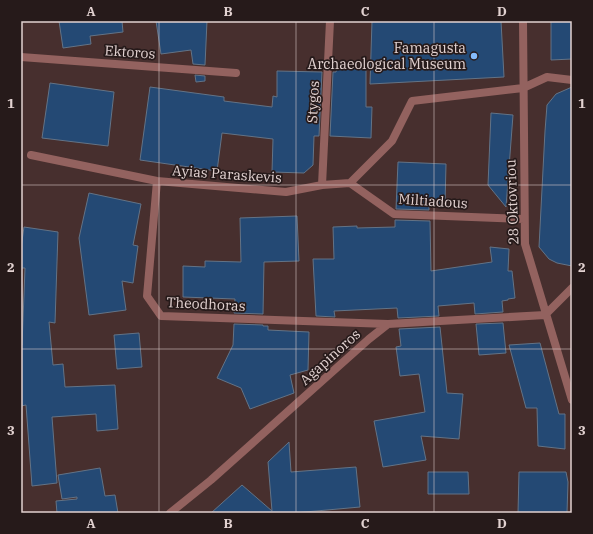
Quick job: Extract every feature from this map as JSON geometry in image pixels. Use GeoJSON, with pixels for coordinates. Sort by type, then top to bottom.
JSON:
{"type":"FeatureCollection","features":[{"type":"Feature","properties":{"kind":"street","name":"Stygos"},"geometry":{"type":"LineString","coordinates":[[322,184],[330,21]]}},
{"type":"Feature","properties":{"kind":"street","name":"28 Oktovriou"},"geometry":{"type":"LineString","coordinates":[[523,21],[525,244],[545,315],[572,400]]}},
{"type":"Feature","properties":{"kind":"street","name":"Ektoros"},"geometry":{"type":"LineString","coordinates":[[21,56],[236,73]]}},
{"type":"Feature","properties":{"kind":"street"},"geometry":{"type":"LineString","coordinates":[[350,183],[392,141],[412,101],[524,88],[547,77],[572,80]]}},
{"type":"Feature","properties":{"kind":"street","name":"Ayias Paraskevis"},"geometry":{"type":"LineString","coordinates":[[32,155],[157,181],[286,192],[322,184],[350,183]]}},
{"type":"Feature","properties":{"kind":"street","name":"Theodhoras"},"geometry":{"type":"LineString","coordinates":[[157,181],[147,296],[161,316],[388,324]]}},
{"type":"Feature","properties":{"kind":"street","name":"Miltiadous"},"geometry":{"type":"LineString","coordinates":[[350,183],[394,214],[524,219]]}},
{"type":"Feature","properties":{"kind":"street"},"geometry":{"type":"LineString","coordinates":[[388,324],[545,315],[572,288]]}},
{"type":"Feature","properties":{"kind":"street","name":"Agapinoros"},"geometry":{"type":"LineString","coordinates":[[170,513],[211,480],[369,339],[388,324]]}},
{"type":"Feature","properties":{"kind":"building"},"geometry":{"type":"Polygon","coordinates":[[[59,21],[122,21],[123,32],[90,36],[91,44],[63,48],[59,21]]]}},
{"type":"Feature","properties":{"kind":"building"},"geometry":{"type":"Polygon","coordinates":[[[156,21],[207,21],[205,65],[193,64],[191,50],[161,54],[156,21]]]}},
{"type":"Feature","properties":{"kind":"building"},"geometry":{"type":"Polygon","coordinates":[[[372,21],[501,21],[504,77],[370,84],[372,21]]]}},
{"type":"Feature","properties":{"kind":"building"},"geometry":{"type":"Polygon","coordinates":[[[551,21],[572,21],[572,59],[551,60],[551,21]]]}},
{"type":"Feature","properties":{"kind":"building"},"geometry":{"type":"Polygon","coordinates":[[[337,68],[366,69],[366,107],[372,107],[371,138],[330,136],[333,72],[336,72],[337,68]]]}},
{"type":"Feature","properties":{"kind":"building"},"geometry":{"type":"Polygon","coordinates":[[[277,71],[322,72],[319,136],[314,136],[313,165],[304,173],[272,172],[273,139],[222,133],[217,171],[140,160],[150,87],[224,97],[224,101],[272,107],[273,96],[277,97],[277,71]]]}},
{"type":"Feature","properties":{"kind":"building"},"geometry":{"type":"Polygon","coordinates":[[[195,75],[205,76],[205,81],[196,82],[195,75]]]}},
{"type":"Feature","properties":{"kind":"building"},"geometry":{"type":"Polygon","coordinates":[[[50,83],[114,92],[108,146],[42,138],[50,83]]]}},
{"type":"Feature","properties":{"kind":"building"},"geometry":{"type":"Polygon","coordinates":[[[572,87],[572,266],[557,263],[549,259],[539,247],[547,105],[556,94],[572,87]]]}},
{"type":"Feature","properties":{"kind":"building"},"geometry":{"type":"Polygon","coordinates":[[[491,113],[513,115],[506,207],[488,185],[491,113]]]}},
{"type":"Feature","properties":{"kind":"building"},"geometry":{"type":"Polygon","coordinates":[[[398,162],[446,164],[445,204],[429,204],[429,210],[396,209],[398,162]]]}},
{"type":"Feature","properties":{"kind":"building"},"geometry":{"type":"Polygon","coordinates":[[[89,193],[141,204],[133,245],[138,246],[133,283],[122,281],[126,310],[89,315],[79,238],[89,193]]]}},
{"type":"Feature","properties":{"kind":"building"},"geometry":{"type":"Polygon","coordinates":[[[297,216],[299,261],[264,262],[263,314],[234,313],[235,299],[183,297],[183,266],[205,267],[205,261],[241,262],[240,218],[297,216]]]}},
{"type":"Feature","properties":{"kind":"building"},"geometry":{"type":"Polygon","coordinates":[[[395,220],[430,221],[431,271],[492,262],[490,247],[509,249],[508,271],[512,271],[515,298],[502,301],[503,312],[475,314],[474,303],[438,306],[439,316],[398,318],[397,308],[334,311],[335,317],[316,316],[313,259],[334,259],[333,227],[395,227],[395,220]]]}},
{"type":"Feature","properties":{"kind":"building"},"geometry":{"type":"Polygon","coordinates":[[[24,227],[58,232],[55,323],[49,322],[53,365],[63,364],[65,387],[115,385],[118,429],[97,431],[96,414],[52,417],[57,483],[32,486],[26,405],[21,406],[21,345],[25,268],[21,268],[21,248],[24,227]]]}},
{"type":"Feature","properties":{"kind":"building"},"geometry":{"type":"Polygon","coordinates":[[[503,323],[506,353],[479,355],[476,324],[503,323]]]}},
{"type":"Feature","properties":{"kind":"building"},"geometry":{"type":"Polygon","coordinates":[[[234,324],[263,325],[268,326],[268,330],[309,332],[308,370],[290,375],[294,393],[250,409],[241,388],[217,378],[233,345],[234,324]]]}},
{"type":"Feature","properties":{"kind":"building"},"geometry":{"type":"Polygon","coordinates":[[[440,327],[447,393],[463,394],[459,439],[421,436],[426,460],[383,467],[374,421],[425,412],[419,374],[400,376],[396,347],[401,346],[399,329],[440,327]]]}},
{"type":"Feature","properties":{"kind":"building"},"geometry":{"type":"Polygon","coordinates":[[[139,333],[142,367],[117,369],[114,335],[139,333]]]}},
{"type":"Feature","properties":{"kind":"building"},"geometry":{"type":"Polygon","coordinates":[[[540,343],[559,414],[565,414],[565,449],[538,446],[537,408],[526,408],[509,345],[540,343]]]}},
{"type":"Feature","properties":{"kind":"building"},"geometry":{"type":"Polygon","coordinates":[[[289,442],[291,472],[356,467],[360,507],[294,513],[211,513],[242,485],[272,511],[268,462],[289,442]]]}},
{"type":"Feature","properties":{"kind":"building"},"geometry":{"type":"Polygon","coordinates":[[[100,468],[105,496],[115,495],[118,513],[57,513],[56,501],[77,499],[77,497],[62,499],[58,475],[100,468]]]}},
{"type":"Feature","properties":{"kind":"building"},"geometry":{"type":"Polygon","coordinates":[[[428,472],[468,472],[469,494],[428,494],[428,472]]]}},
{"type":"Feature","properties":{"kind":"building"},"geometry":{"type":"Polygon","coordinates":[[[519,472],[566,472],[568,482],[567,513],[518,513],[519,472]]]}},
{"type":"Feature","properties":{"kind":"place","name":"Famagusta Archaeological Museum"},"geometry":{"type":"Point","coordinates":[474,56]}}]}
